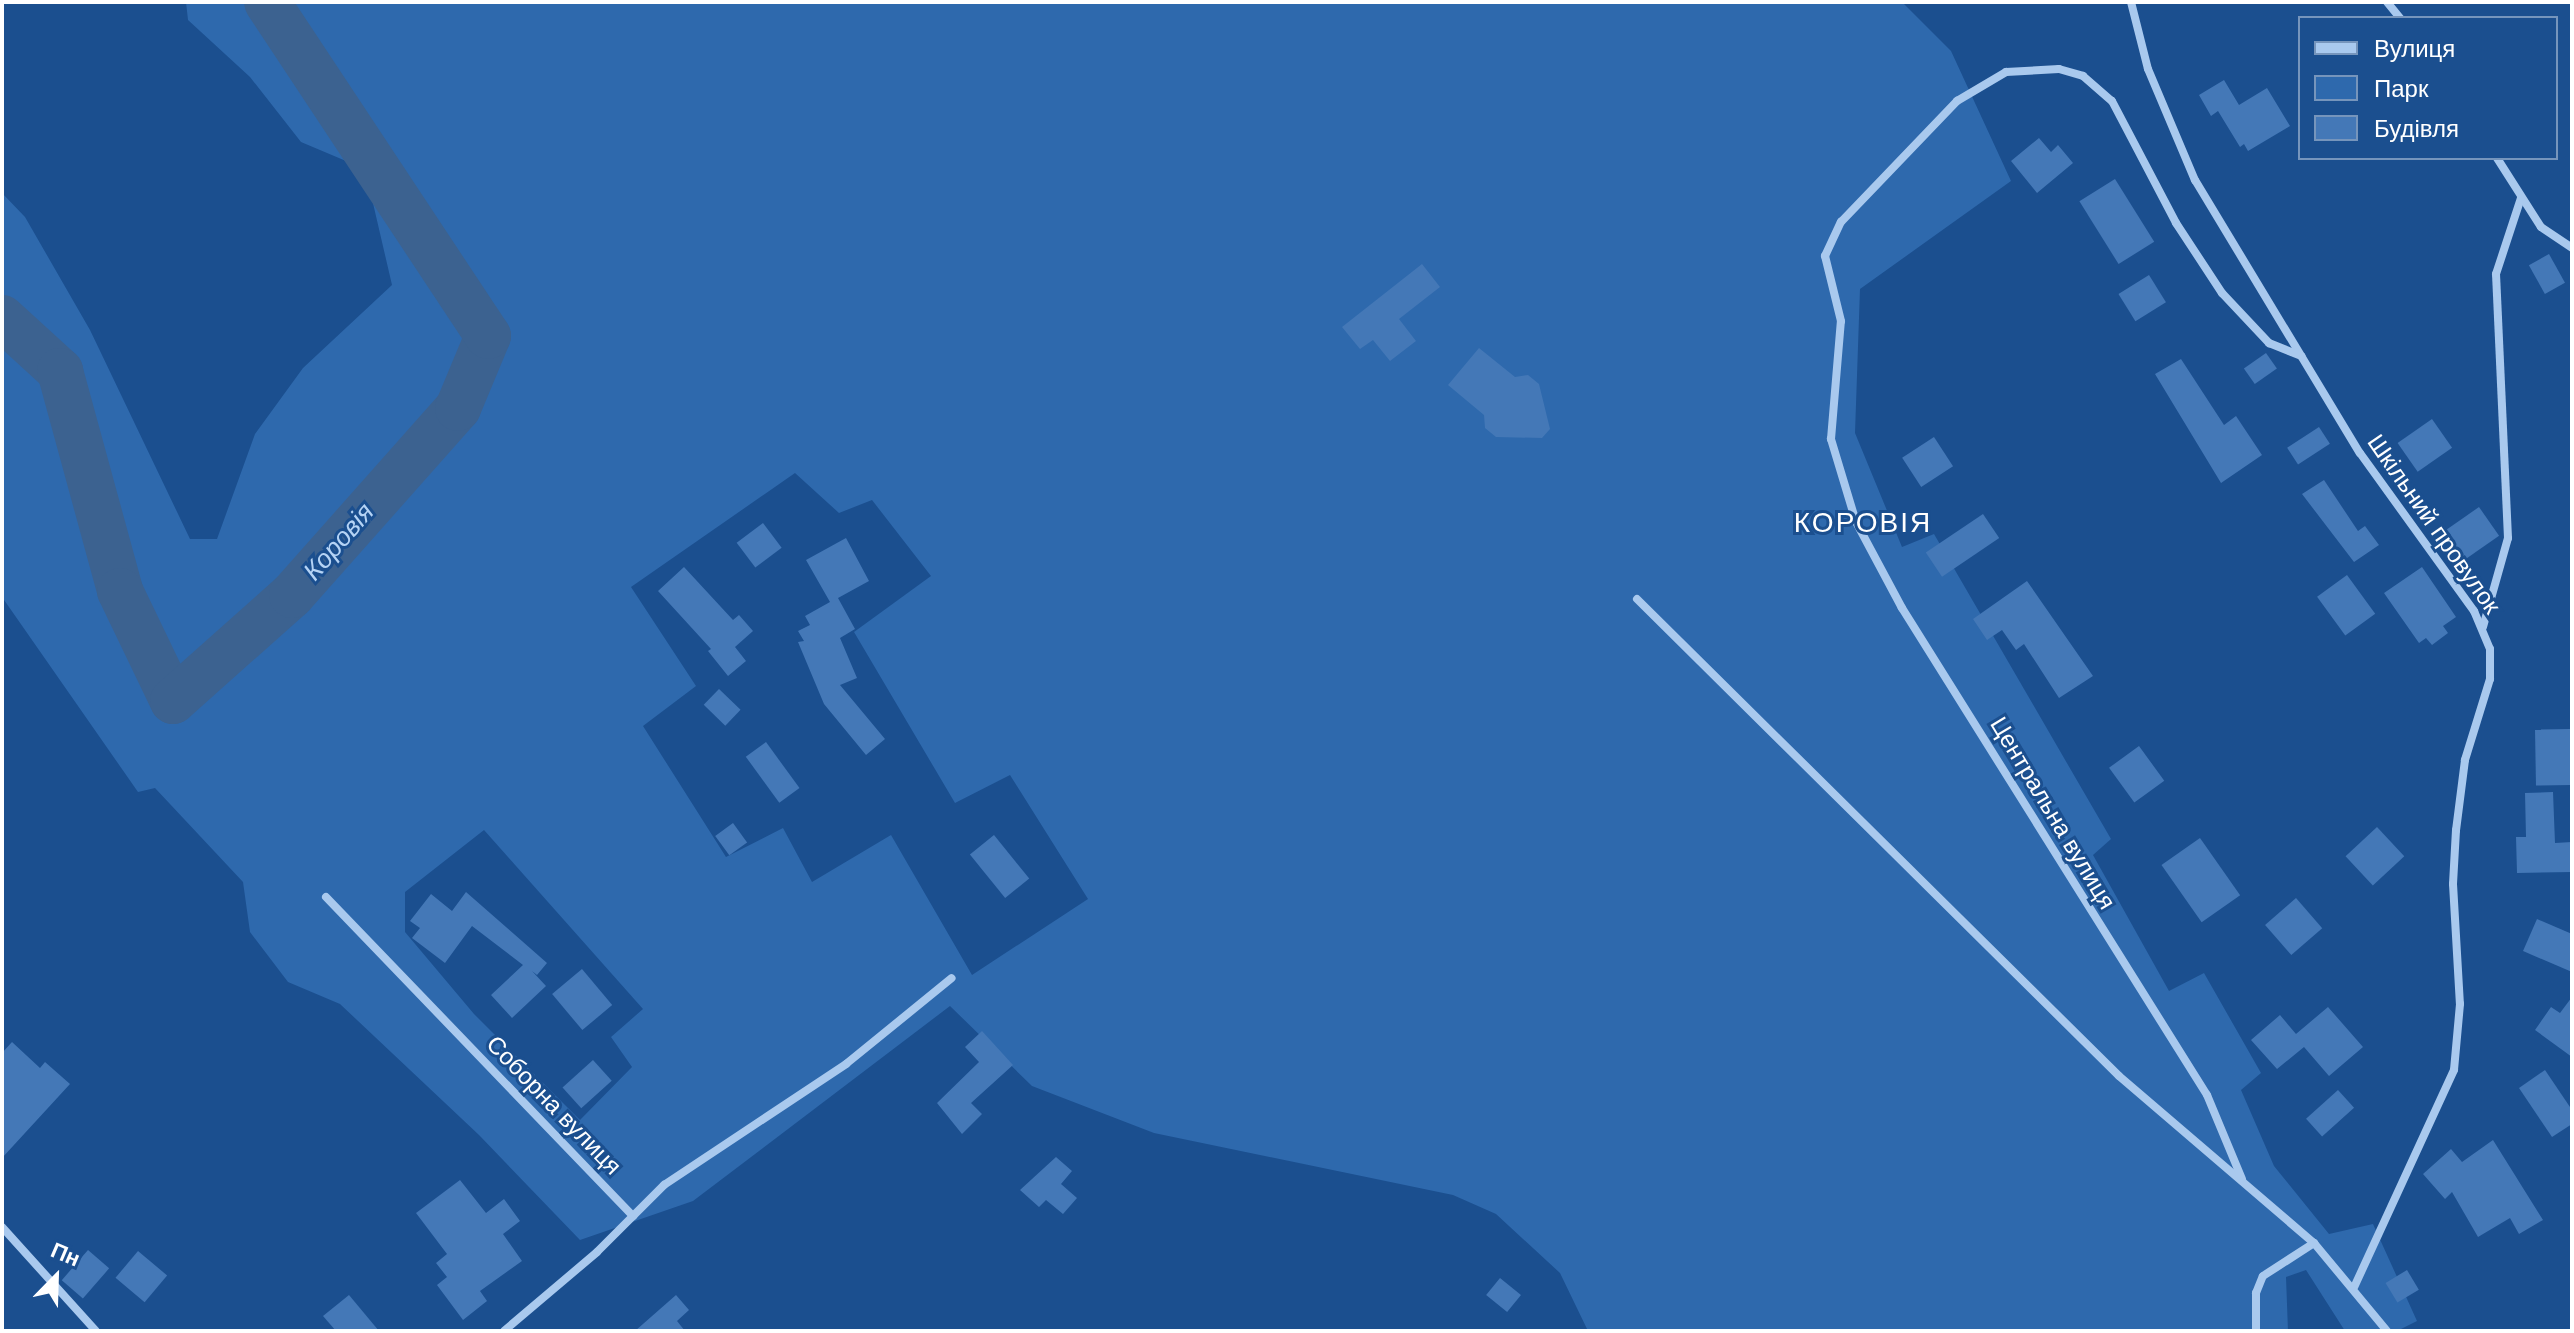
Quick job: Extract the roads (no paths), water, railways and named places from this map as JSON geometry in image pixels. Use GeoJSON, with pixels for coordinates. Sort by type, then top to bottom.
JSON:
{"type":"FeatureCollection","features":[{"type":"Feature","properties":{"kind":"street","name":"Шкільний провулок"},"geometry":{"type":"LineString","coordinates":[[2131,2],[2139,43],[2185,160],[2382,487],[2483,627],[2490,679],[2465,760],[2456,830],[2456,1057],[2434,1121],[2354,1287]]}},
{"type":"Feature","properties":{"kind":"street","name":"Центральна вулиця"},"geometry":{"type":"LineString","coordinates":[[2301,356],[2269,343],[2222,293],[2176,223],[2112,101],[2083,76],[2059,69],[2006,72],[1957,101],[1841,222],[1825,256],[1841,321],[1831,439],[1856,522],[1902,608],[2199,1082],[2242,1179],[2314,1243],[2354,1287],[2387,1331]]}},
{"type":"Feature","properties":{"kind":"street"},"geometry":{"type":"LineString","coordinates":[[2498,160],[2541,227],[2572,248]]}},
{"type":"Feature","properties":{"kind":"street"},"geometry":{"type":"LineString","coordinates":[[2483,627],[2508,538],[2496,274],[2521,198]]}},
{"type":"Feature","properties":{"kind":"street"},"geometry":{"type":"LineString","coordinates":[[1637,599],[2119,1076],[2242,1179]]}},
{"type":"Feature","properties":{"kind":"street","name":"Соборна вулиця"},"geometry":{"type":"LineString","coordinates":[[326,897],[633,1216]]}},
{"type":"Feature","properties":{"kind":"street"},"geometry":{"type":"LineString","coordinates":[[504,1331],[664,1185],[846,1064],[952,978]]}},
{"type":"Feature","properties":{"kind":"street"},"geometry":{"type":"LineString","coordinates":[[2,1227],[96,1331]]}},
{"type":"Feature","properties":{"kind":"street"},"geometry":{"type":"LineString","coordinates":[[2256,1331],[2256,1293],[2263,1276],[2314,1243]]}},
{"type":"Feature","properties":{"kind":"waterway","name":"Коровія"},"geometry":{"type":"LineString","coordinates":[[2,318],[60,371],[120,591],[173,701],[292,595],[458,408],[488,336],[267,2]]}},
{"type":"Feature","properties":{"kind":"district","name":"КОРОВІЯ"},"geometry":{"type":"Point","coordinates":[1863,523]}}]}
